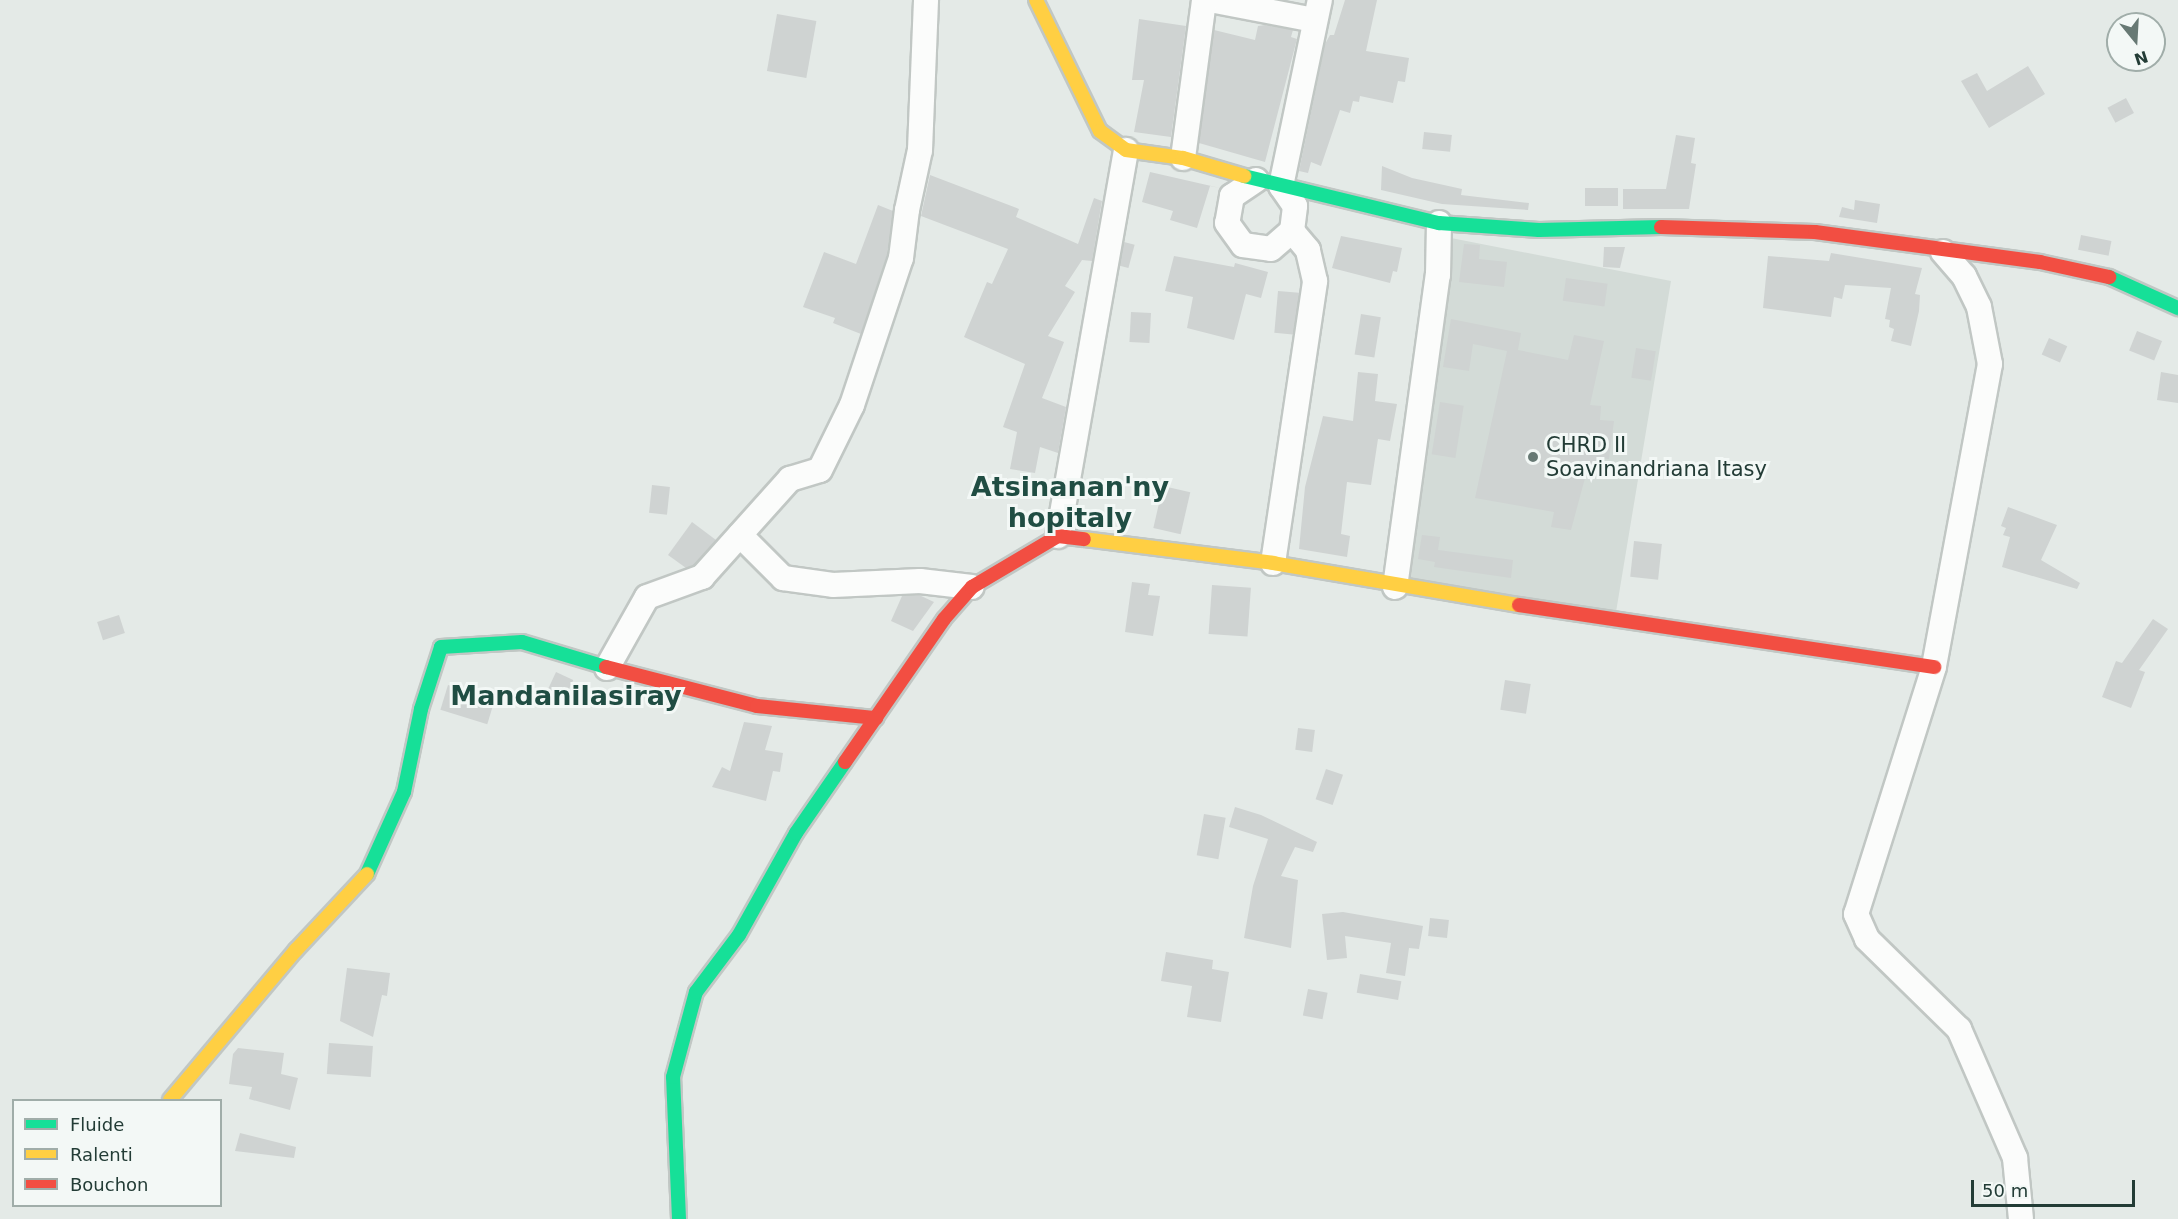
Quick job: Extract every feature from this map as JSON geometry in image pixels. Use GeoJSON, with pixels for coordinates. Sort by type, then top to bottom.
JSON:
{"type":"FeatureCollection","features":[{"type":"Feature","properties":{"kind":"street"},"geometry":{"type":"LineString","coordinates":[[607,668],[647,597],[702,577],[790,479],[820,470],[852,405],[901,258],[907,210],[920,150],[926,0]]}},
{"type":"Feature","properties":{"kind":"street"},"geometry":{"type":"LineString","coordinates":[[1036,0],[1100,131],[1126,150],[1183,158],[1256,180],[1439,223],[1539,230],[1661,227],[1815,232],[1943,252],[2040,262],[2098,272],[2178,308]]}},
{"type":"Feature","properties":{"kind":"street"},"geometry":{"type":"LineString","coordinates":[[1183,158],[1204,0]]}},
{"type":"Feature","properties":{"kind":"street"},"geometry":{"type":"LineString","coordinates":[[1210,0],[1317,10],[1281,186],[1295,206],[1292,231],[1270,249],[1243,245],[1227,222],[1232,196],[1256,180]]}},
{"type":"Feature","properties":{"kind":"street"},"geometry":{"type":"LineString","coordinates":[[1058,536],[1126,150]]}},
{"type":"Feature","properties":{"kind":"street"},"geometry":{"type":"LineString","coordinates":[[1395,587],[1438,275],[1439,223]]}},
{"type":"Feature","properties":{"kind":"street"},"geometry":{"type":"LineString","coordinates":[[1273,563],[1315,281],[1308,250],[1292,231]]}},
{"type":"Feature","properties":{"kind":"street"},"geometry":{"type":"LineString","coordinates":[[1943,252],[1964,276],[1979,307],[1990,364],[1934,667],[1857,914],[1867,939],[1959,1029],[2015,1158],[2021,1219]]}},
{"type":"Feature","properties":{"kind":"street"},"geometry":{"type":"LineString","coordinates":[[740,535],[783,578],[833,585],[920,581],[972,587]]}},
{"type":"Feature","properties":{"kind":"street"},"geometry":{"type":"LineString","coordinates":[[679,1219],[673,1077],[696,992],[739,935],[796,833],[944,619],[972,587],[1058,536],[1273,563],[1395,587],[1934,667]]}},
{"type":"Feature","properties":{"kind":"street"},"geometry":{"type":"LineString","coordinates":[[172,1099],[288,958],[365,879],[404,792],[422,709],[441,646],[522,642],[607,668],[757,706],[876,718]]}},
{"type":"Feature","properties":{"kind":"shaded area","name":"CHRD II Soavinandriana Itasy"},"geometry":{"type":"Polygon","coordinates":[[[1451,238],[1671,281],[1616,612],[1404,583],[1444,332],[1451,238]]]}},
{"type":"Feature","properties":{"kind":"building"},"geometry":{"type":"Polygon","coordinates":[[[1345,0],[1377,0],[1366,51],[1409,58],[1405,82],[1398,81],[1393,103],[1360,96],[1359,102],[1353,101],[1350,113],[1340,110],[1321,166],[1311,162],[1308,173],[1299,171],[1325,44],[1330,35],[1334,35],[1345,0]]]}},
{"type":"Feature","properties":{"kind":"building"},"geometry":{"type":"Polygon","coordinates":[[[777,14],[816,21],[806,78],[767,71],[777,14]]]}},
{"type":"Feature","properties":{"kind":"building"},"geometry":{"type":"Polygon","coordinates":[[[1139,19],[1186,26],[1171,137],[1134,132],[1144,80],[1132,80],[1139,19]]]}},
{"type":"Feature","properties":{"kind":"building"},"geometry":{"type":"Polygon","coordinates":[[[1258,26],[1293,30],[1291,37],[1297,39],[1265,162],[1199,143],[1214,30],[1255,40],[1258,26]]]}},
{"type":"Feature","properties":{"kind":"building"},"geometry":{"type":"Polygon","coordinates":[[[2028,66],[2045,94],[1989,128],[1961,81],[1977,73],[1987,91],[2028,66]]]}},
{"type":"Feature","properties":{"kind":"building"},"geometry":{"type":"Polygon","coordinates":[[[2126,98],[2134,113],[2115,123],[2107,108],[2126,98]]]}},
{"type":"Feature","properties":{"kind":"building"},"geometry":{"type":"Polygon","coordinates":[[[1424,132],[1452,135],[1450,152],[1422,149],[1424,132]]]}},
{"type":"Feature","properties":{"kind":"building"},"geometry":{"type":"Polygon","coordinates":[[[1676,135],[1695,138],[1691,163],[1696,164],[1689,209],[1623,209],[1623,189],[1666,189],[1676,135]]]}},
{"type":"Feature","properties":{"kind":"building"},"geometry":{"type":"Polygon","coordinates":[[[1382,166],[1412,178],[1462,189],[1461,195],[1529,203],[1528,210],[1442,204],[1381,190],[1382,166]]]}},
{"type":"Feature","properties":{"kind":"building"},"geometry":{"type":"Polygon","coordinates":[[[1150,172],[1220,188],[1210,186],[1197,228],[1170,220],[1173,211],[1142,202],[1150,172]]]}},
{"type":"Feature","properties":{"kind":"building"},"geometry":{"type":"Polygon","coordinates":[[[930,175],[1019,209],[1016,217],[1078,244],[1094,198],[1102,201],[1092,261],[1082,260],[1065,286],[1075,292],[1048,336],[1064,342],[1042,398],[1066,407],[1058,453],[1040,447],[1035,473],[1010,469],[1017,432],[1003,427],[1025,364],[964,337],[987,282],[992,284],[1008,249],[921,216],[930,175]]]}},
{"type":"Feature","properties":{"kind":"building"},"geometry":{"type":"Polygon","coordinates":[[[1585,188],[1618,188],[1618,206],[1585,206],[1585,188]]]}},
{"type":"Feature","properties":{"kind":"building"},"geometry":{"type":"Polygon","coordinates":[[[1855,200],[1880,204],[1877,223],[1839,217],[1842,207],[1854,210],[1855,200]]]}},
{"type":"Feature","properties":{"kind":"building"},"geometry":{"type":"Polygon","coordinates":[[[878,205],[893,211],[887,255],[861,334],[833,323],[835,318],[803,307],[824,252],[856,264],[878,205]]]}},
{"type":"Feature","properties":{"kind":"building"},"geometry":{"type":"Polygon","coordinates":[[[2081,235],[2111,241],[2109,256],[2078,250],[2081,235]]]}},
{"type":"Feature","properties":{"kind":"building"},"geometry":{"type":"Polygon","coordinates":[[[1341,236],[1402,248],[1397,272],[1393,271],[1390,283],[1332,268],[1341,236]]]}},
{"type":"Feature","properties":{"kind":"building"},"geometry":{"type":"Polygon","coordinates":[[[1124,242],[1135,245],[1128,268],[1118,265],[1124,242]]]}},
{"type":"Feature","properties":{"kind":"building"},"geometry":{"type":"Polygon","coordinates":[[[1464,244],[1480,245],[1479,259],[1507,262],[1504,287],[1459,282],[1464,244]]]}},
{"type":"Feature","properties":{"kind":"building"},"geometry":{"type":"Polygon","coordinates":[[[1604,247],[1625,247],[1620,268],[1603,267],[1604,247]]]}},
{"type":"Feature","properties":{"kind":"building"},"geometry":{"type":"Polygon","coordinates":[[[1831,253],[1922,268],[1915,294],[1920,295],[1919,311],[1911,346],[1891,341],[1894,329],[1889,327],[1890,320],[1885,319],[1891,288],[1845,285],[1842,299],[1834,297],[1831,317],[1763,308],[1768,256],[1829,261],[1831,253]]]}},
{"type":"Feature","properties":{"kind":"building"},"geometry":{"type":"Polygon","coordinates":[[[1174,256],[1234,267],[1235,263],[1268,272],[1261,298],[1246,294],[1234,340],[1187,328],[1193,297],[1165,291],[1174,256]]]}},
{"type":"Feature","properties":{"kind":"building"},"geometry":{"type":"Polygon","coordinates":[[[1566,278],[1608,284],[1604,307],[1563,301],[1566,278]]]}},
{"type":"Feature","properties":{"kind":"building"},"geometry":{"type":"Polygon","coordinates":[[[1278,291],[1299,293],[1295,335],[1274,333],[1278,291]]]}},
{"type":"Feature","properties":{"kind":"building"},"geometry":{"type":"Polygon","coordinates":[[[1131,312],[1151,313],[1149,343],[1129,342],[1131,312]]]}},
{"type":"Feature","properties":{"kind":"building"},"geometry":{"type":"Polygon","coordinates":[[[1361,314],[1381,317],[1374,358],[1355,354],[1361,314]]]}},
{"type":"Feature","properties":{"kind":"building"},"geometry":{"type":"Polygon","coordinates":[[[1451,319],[1521,333],[1518,350],[1568,360],[1574,335],[1604,341],[1590,405],[1601,406],[1600,420],[1614,421],[1609,459],[1597,458],[1595,468],[1588,467],[1571,530],[1551,527],[1554,512],[1475,498],[1507,351],[1473,344],[1469,371],[1443,367],[1451,319]]]}},
{"type":"Feature","properties":{"kind":"building"},"geometry":{"type":"Polygon","coordinates":[[[2137,331],[2162,341],[2154,361],[2129,350],[2137,331]]]}},
{"type":"Feature","properties":{"kind":"building"},"geometry":{"type":"Polygon","coordinates":[[[2049,338],[2067,346],[2060,363],[2042,354],[2049,338]]]}},
{"type":"Feature","properties":{"kind":"building"},"geometry":{"type":"Polygon","coordinates":[[[1636,348],[1656,351],[1651,381],[1631,378],[1636,348]]]}},
{"type":"Feature","properties":{"kind":"building"},"geometry":{"type":"Polygon","coordinates":[[[1358,372],[1378,374],[1375,401],[1397,404],[1390,441],[1378,439],[1371,485],[1347,482],[1341,534],[1350,536],[1347,557],[1299,549],[1305,487],[1323,416],[1353,421],[1358,372]]]}},
{"type":"Feature","properties":{"kind":"building"},"geometry":{"type":"Polygon","coordinates":[[[2161,372],[2178,375],[2178,403],[2157,400],[2161,372]]]}},
{"type":"Feature","properties":{"kind":"building"},"geometry":{"type":"Polygon","coordinates":[[[1440,402],[1464,406],[1455,458],[1432,454],[1440,402]]]}},
{"type":"Feature","properties":{"kind":"building"},"geometry":{"type":"Polygon","coordinates":[[[652,485],[670,487],[667,515],[649,513],[652,485]]]}},
{"type":"Feature","properties":{"kind":"building"},"geometry":{"type":"Polygon","coordinates":[[[1163,486],[1190,492],[1181,534],[1153,528],[1163,486]]]}},
{"type":"Feature","properties":{"kind":"building"},"geometry":{"type":"Polygon","coordinates":[[[2008,507],[2057,525],[2041,560],[2080,583],[2077,589],[2002,567],[2010,537],[2003,535],[2006,528],[2001,526],[2008,507]]]}},
{"type":"Feature","properties":{"kind":"building"},"geometry":{"type":"Polygon","coordinates":[[[692,522],[716,540],[694,565],[686,568],[668,555],[692,522]]]}},
{"type":"Feature","properties":{"kind":"building"},"geometry":{"type":"Polygon","coordinates":[[[1422,535],[1440,537],[1438,550],[1513,560],[1511,578],[1434,567],[1435,562],[1418,559],[1422,535]]]}},
{"type":"Feature","properties":{"kind":"building"},"geometry":{"type":"Polygon","coordinates":[[[1634,541],[1662,544],[1658,580],[1630,577],[1634,541]]]}},
{"type":"Feature","properties":{"kind":"building"},"geometry":{"type":"Polygon","coordinates":[[[1132,582],[1150,584],[1148,595],[1160,596],[1153,636],[1125,632],[1132,582]]]}},
{"type":"Feature","properties":{"kind":"building"},"geometry":{"type":"Polygon","coordinates":[[[1212,585],[1251,588],[1247,637],[1209,634],[1212,585]]]}},
{"type":"Feature","properties":{"kind":"building"},"geometry":{"type":"Polygon","coordinates":[[[919,595],[934,602],[913,631],[891,621],[902,596],[919,595]]]}},
{"type":"Feature","properties":{"kind":"building"},"geometry":{"type":"Polygon","coordinates":[[[119,615],[125,633],[103,640],[97,622],[119,615]]]}},
{"type":"Feature","properties":{"kind":"building"},"geometry":{"type":"Polygon","coordinates":[[[2153,619],[2168,629],[2139,670],[2145,672],[2131,708],[2102,697],[2116,661],[2122,663],[2153,619]]]}},
{"type":"Feature","properties":{"kind":"building"},"geometry":{"type":"Polygon","coordinates":[[[556,672],[573,680],[561,707],[543,699],[556,672]]]}},
{"type":"Feature","properties":{"kind":"building"},"geometry":{"type":"Polygon","coordinates":[[[1505,680],[1531,684],[1526,714],[1500,710],[1505,680]]]}},
{"type":"Feature","properties":{"kind":"building"},"geometry":{"type":"Polygon","coordinates":[[[448,685],[495,699],[487,724],[440,710],[448,685]]]}},
{"type":"Feature","properties":{"kind":"building"},"geometry":{"type":"Polygon","coordinates":[[[744,722],[772,726],[765,750],[783,753],[780,772],[773,771],[766,801],[712,787],[722,767],[730,771],[744,722]]]}},
{"type":"Feature","properties":{"kind":"building"},"geometry":{"type":"Polygon","coordinates":[[[1298,728],[1315,730],[1312,752],[1295,750],[1298,728]]]}},
{"type":"Feature","properties":{"kind":"building"},"geometry":{"type":"Polygon","coordinates":[[[1326,769],[1343,775],[1333,805],[1316,799],[1326,769]]]}},
{"type":"Feature","properties":{"kind":"building"},"geometry":{"type":"Polygon","coordinates":[[[1235,807],[1261,815],[1317,842],[1313,852],[1295,847],[1281,876],[1298,880],[1291,948],[1244,938],[1253,886],[1268,839],[1229,827],[1235,807]]]}},
{"type":"Feature","properties":{"kind":"building"},"geometry":{"type":"Polygon","coordinates":[[[1204,814],[1226,818],[1218,859],[1197,855],[1204,814]]]}},
{"type":"Feature","properties":{"kind":"building"},"geometry":{"type":"Polygon","coordinates":[[[1343,912],[1423,926],[1419,949],[1409,948],[1405,976],[1386,973],[1391,943],[1345,936],[1347,958],[1327,960],[1322,914],[1343,912]]]}},
{"type":"Feature","properties":{"kind":"building"},"geometry":{"type":"Polygon","coordinates":[[[1430,918],[1449,920],[1447,938],[1428,936],[1430,918]]]}},
{"type":"Feature","properties":{"kind":"building"},"geometry":{"type":"Polygon","coordinates":[[[1166,952],[1213,960],[1212,969],[1229,972],[1221,1022],[1187,1017],[1192,986],[1161,981],[1166,952]]]}},
{"type":"Feature","properties":{"kind":"building"},"geometry":{"type":"Polygon","coordinates":[[[347,968],[390,973],[387,996],[382,995],[373,1037],[340,1021],[347,968]]]}},
{"type":"Feature","properties":{"kind":"building"},"geometry":{"type":"Polygon","coordinates":[[[1360,974],[1401,981],[1398,1000],[1357,993],[1360,974]]]}},
{"type":"Feature","properties":{"kind":"building"},"geometry":{"type":"Polygon","coordinates":[[[1308,989],[1328,993],[1322,1019],[1303,1016],[1308,989]]]}},
{"type":"Feature","properties":{"kind":"building"},"geometry":{"type":"Polygon","coordinates":[[[329,1043],[373,1046],[371,1077],[327,1074],[329,1043]]]}},
{"type":"Feature","properties":{"kind":"building"},"geometry":{"type":"Polygon","coordinates":[[[238,1048],[284,1053],[281,1074],[298,1078],[290,1110],[249,1099],[252,1087],[229,1084],[233,1054],[238,1048]]]}},
{"type":"Feature","properties":{"kind":"building"},"geometry":{"type":"Polygon","coordinates":[[[240,1133],[296,1147],[294,1158],[235,1151],[240,1133]]]}},
{"type":"Feature","properties":{"kind":"traffic: fast"},"geometry":{"type":"LineString","coordinates":[[1244,176],[1439,223],[1539,230],[1661,227]]}},
{"type":"Feature","properties":{"kind":"traffic: fast"},"geometry":{"type":"LineString","coordinates":[[2109,277],[2178,308]]}},
{"type":"Feature","properties":{"kind":"traffic: fast"},"geometry":{"type":"LineString","coordinates":[[367,874],[404,792],[421,709],[441,647],[522,642],[606,667]]}},
{"type":"Feature","properties":{"kind":"traffic: fast"},"geometry":{"type":"LineString","coordinates":[[679,1219],[673,1077],[696,992],[739,935],[796,833],[845,762]]}},
{"type":"Feature","properties":{"kind":"traffic: slow"},"geometry":{"type":"LineString","coordinates":[[1036,0],[1100,131],[1126,150],[1183,158],[1244,176]]}},
{"type":"Feature","properties":{"kind":"traffic: slow"},"geometry":{"type":"LineString","coordinates":[[1084,539],[1273,563],[1519,605]]}},
{"type":"Feature","properties":{"kind":"traffic: slow"},"geometry":{"type":"LineString","coordinates":[[171,1099],[296,950],[367,874]]}},
{"type":"Feature","properties":{"kind":"traffic: jam"},"geometry":{"type":"LineString","coordinates":[[1661,227],[1815,232],[2040,262],[2109,277]]}},
{"type":"Feature","properties":{"kind":"traffic: jam"},"geometry":{"type":"LineString","coordinates":[[845,762],[944,619],[972,587],[1058,536],[1084,539]]}},
{"type":"Feature","properties":{"kind":"traffic: jam"},"geometry":{"type":"LineString","coordinates":[[1519,605],[1934,667]]}},
{"type":"Feature","properties":{"kind":"traffic: jam"},"geometry":{"type":"LineString","coordinates":[[606,667],[757,706],[876,718]]}},
{"type":"Feature","properties":{"kind":"place","name":"CHRD II Soavinandriana Itasy"},"geometry":{"type":"Point","coordinates":[1533,457]}},
{"type":"Feature","properties":{"kind":"district","name":"Atsinanan'ny hopitaly"},"geometry":{"type":"Point","coordinates":[1070,502]}},
{"type":"Feature","properties":{"kind":"district","name":"Mandanilasiray"},"geometry":{"type":"Point","coordinates":[566,696]}}]}
